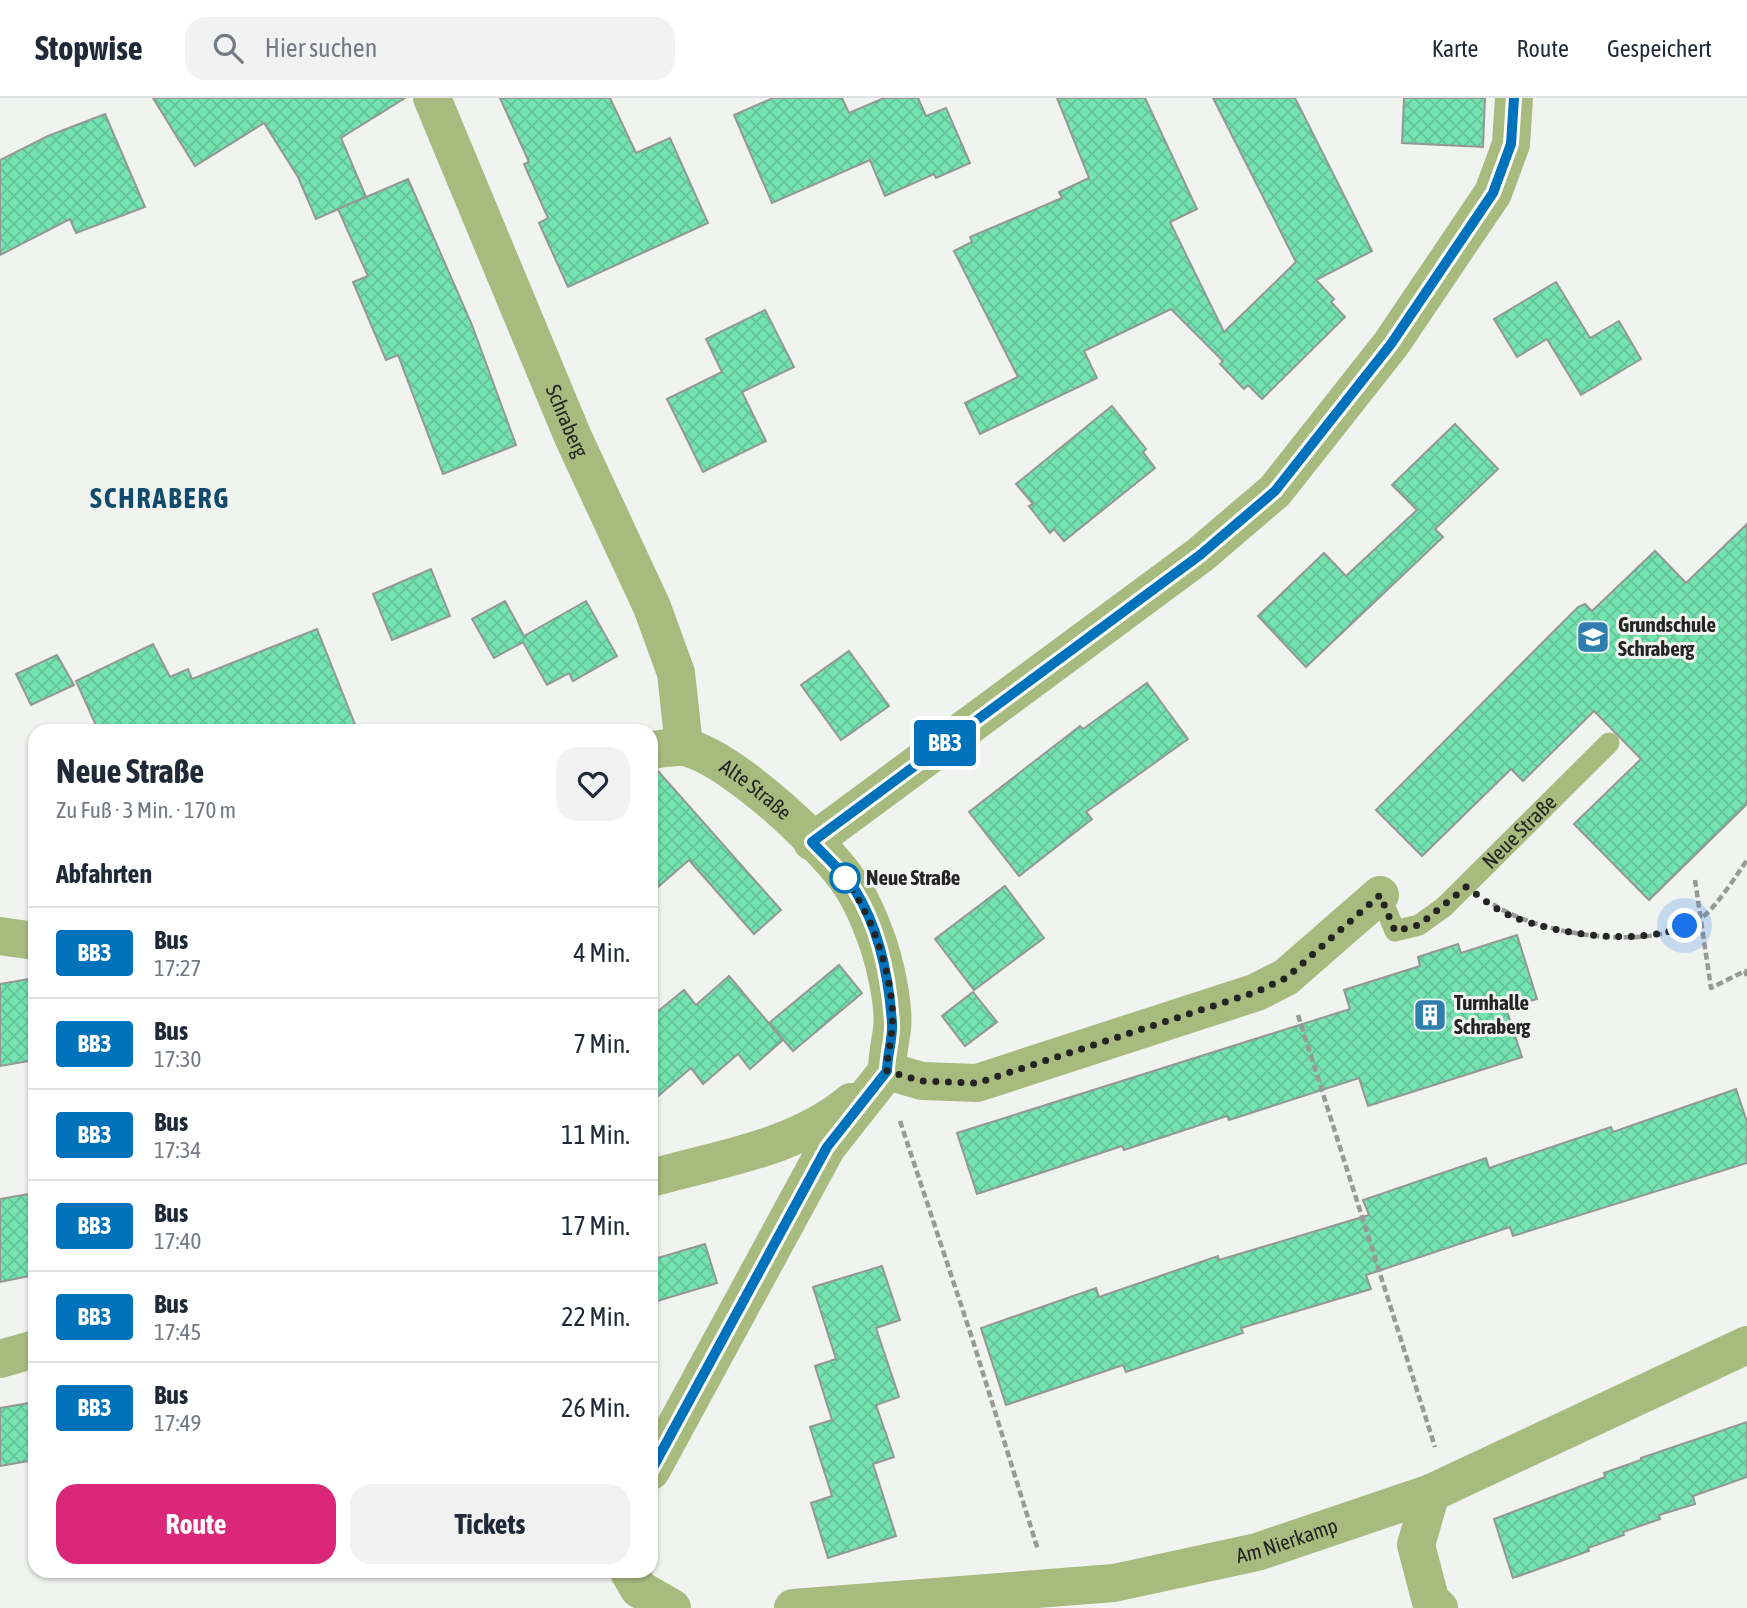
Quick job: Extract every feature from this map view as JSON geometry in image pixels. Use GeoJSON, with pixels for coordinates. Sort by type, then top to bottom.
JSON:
{"type":"FeatureCollection","features":[{"type":"Feature","properties":{"kind":"street","name":"Schraberg"},"geometry":{"type":"LineString","coordinates":[[432,98],[573,437],[652,607],[676,673],[668,748]]}},
{"type":"Feature","properties":{"kind":"street"},"geometry":{"type":"LineString","coordinates":[[812,842],[1200,555],[1275,491],[1391,344],[1493,193],[1511,144],[1514,98]]}},
{"type":"Feature","properties":{"kind":"street","name":"Alte Straße"},"geometry":{"type":"LineString","coordinates":[[668,748],[712,755],[747,779],[812,842],[855,890],[876,936],[887,983],[892,1027],[887,1071]]}},
{"type":"Feature","properties":{"kind":"street","name":"Neue Straße"},"geometry":{"type":"LineString","coordinates":[[887,1071],[922,1081],[977,1083],[1206,1010],[1286,978],[1380,895]]}},
{"type":"Feature","properties":{"kind":"street"},"geometry":{"type":"LineString","coordinates":[[0,936],[28,940]]}},
{"type":"Feature","properties":{"kind":"street"},"geometry":{"type":"LineString","coordinates":[[658,1176],[775,1144],[828,1121],[887,1071]]}},
{"type":"Feature","properties":{"kind":"street"},"geometry":{"type":"LineString","coordinates":[[658,1458],[827,1147],[887,1071]]}},
{"type":"Feature","properties":{"kind":"street","name":"Am Nierkamp"},"geometry":{"type":"LineString","coordinates":[[793,1608],[1114,1583],[1257,1552],[1431,1493],[1747,1345]]}},
{"type":"Feature","properties":{"kind":"street"},"geometry":{"type":"LineString","coordinates":[[0,1359],[28,1351]]}},
{"type":"Feature","properties":{"kind":"street"},"geometry":{"type":"LineString","coordinates":[[1431,1493],[1416,1545],[1431,1602],[1439,1608]]}},
{"type":"Feature","properties":{"kind":"street"},"geometry":{"type":"LineString","coordinates":[[633,1578],[639,1589],[671,1608]]}},
{"type":"Feature","properties":{"kind":"lane","name":"Neue Straße"},"geometry":{"type":"LineString","coordinates":[[1380,895],[1395,931],[1419,925],[1466,887],[1609,743]]}},
{"type":"Feature","properties":{"kind":"path"},"geometry":{"type":"LineString","coordinates":[[1466,887],[1510,916],[1570,931],[1624,939],[1669,932],[1701,919],[1747,860]]}},
{"type":"Feature","properties":{"kind":"path"},"geometry":{"type":"LineString","coordinates":[[1695,880],[1711,988],[1745,971],[1747,976]]}},
{"type":"Feature","properties":{"kind":"path"},"geometry":{"type":"LineString","coordinates":[[1286,978],[1422,1408]]}},
{"type":"Feature","properties":{"kind":"path"},"geometry":{"type":"LineString","coordinates":[[900,1121],[973,1341],[1049,1587]]}},
{"type":"Feature","properties":{"kind":"building"},"geometry":{"type":"Polygon","coordinates":[[[153,98],[405,98],[341,138],[366,197],[316,219],[298,177],[264,123],[195,166],[153,98]]]}},
{"type":"Feature","properties":{"kind":"building"},"geometry":{"type":"Polygon","coordinates":[[[500,98],[610,98],[636,153],[670,138],[708,223],[568,287],[539,223],[548,218],[524,164],[529,162],[500,98]]]}},
{"type":"Feature","properties":{"kind":"building"},"geometry":{"type":"Polygon","coordinates":[[[773,98],[842,98],[849,113],[884,98],[918,98],[926,116],[946,108],[970,163],[936,178],[934,174],[885,196],[870,160],[772,203],[734,115],[773,98]]]}},
{"type":"Feature","properties":{"kind":"building"},"geometry":{"type":"Polygon","coordinates":[[[1057,98],[1145,98],[1197,209],[1170,222],[1224,332],[1296,262],[1213,98],[1295,98],[1372,251],[1316,280],[1334,299],[1331,302],[1345,317],[1262,399],[1248,385],[1244,389],[1220,364],[1223,361],[1171,309],[1084,351],[1097,378],[980,434],[965,403],[1018,377],[954,251],[972,242],[970,237],[1062,198],[1059,192],[1089,178],[1057,98]]]}},
{"type":"Feature","properties":{"kind":"building"},"geometry":{"type":"Polygon","coordinates":[[[1404,98],[1485,98],[1483,147],[1402,143],[1404,98]]]}},
{"type":"Feature","properties":{"kind":"building"},"geometry":{"type":"Polygon","coordinates":[[[105,114],[145,207],[76,233],[70,219],[0,255],[0,160],[48,136],[105,114]]]}},
{"type":"Feature","properties":{"kind":"building"},"geometry":{"type":"Polygon","coordinates":[[[408,179],[472,325],[516,445],[443,474],[398,355],[386,360],[353,282],[368,276],[338,209],[408,179]]]}},
{"type":"Feature","properties":{"kind":"building"},"geometry":{"type":"Polygon","coordinates":[[[1556,282],[1590,338],[1619,321],[1641,359],[1581,395],[1547,339],[1517,357],[1494,319],[1556,282]]]}},
{"type":"Feature","properties":{"kind":"building"},"geometry":{"type":"Polygon","coordinates":[[[765,310],[794,367],[742,392],[766,441],[703,472],[667,399],[722,372],[706,339],[765,310]]]}},
{"type":"Feature","properties":{"kind":"building"},"geometry":{"type":"Polygon","coordinates":[[[1112,406],[1146,449],[1143,452],[1155,468],[1064,541],[1054,529],[1050,533],[1029,506],[1033,504],[1016,484],[1112,406]]]}},
{"type":"Feature","properties":{"kind":"building"},"geometry":{"type":"Polygon","coordinates":[[[1455,424],[1498,469],[1435,529],[1443,537],[1306,667],[1258,616],[1324,553],[1346,576],[1417,510],[1392,485],[1455,424]]]}},
{"type":"Feature","properties":{"kind":"building","name":"Grundschule Schraberg"},"geometry":{"type":"Polygon","coordinates":[[[1747,524],[1747,804],[1649,900],[1574,824],[1641,759],[1594,711],[1523,781],[1511,769],[1422,856],[1376,810],[1578,607],[1585,604],[1592,611],[1655,551],[1686,583],[1747,524]]]}},
{"type":"Feature","properties":{"kind":"building"},"geometry":{"type":"Polygon","coordinates":[[[431,569],[450,616],[392,640],[373,594],[431,569]]]}},
{"type":"Feature","properties":{"kind":"building"},"geometry":{"type":"Polygon","coordinates":[[[505,601],[524,636],[586,601],[617,656],[573,681],[569,673],[547,685],[523,642],[494,658],[472,619],[505,601]]]}},
{"type":"Feature","properties":{"kind":"building"},"geometry":{"type":"Polygon","coordinates":[[[317,629],[355,724],[95,724],[76,681],[153,644],[170,677],[188,669],[192,679],[317,629]]]}},
{"type":"Feature","properties":{"kind":"building"},"geometry":{"type":"Polygon","coordinates":[[[849,651],[889,706],[841,740],[801,685],[849,651]]]}},
{"type":"Feature","properties":{"kind":"building"},"geometry":{"type":"Polygon","coordinates":[[[57,655],[74,685],[31,705],[16,674],[57,655]]]}},
{"type":"Feature","properties":{"kind":"building"},"geometry":{"type":"Polygon","coordinates":[[[1147,683],[1188,739],[1086,812],[1092,819],[1019,876],[969,812],[1080,726],[1083,729],[1147,683]]]}},
{"type":"Feature","properties":{"kind":"building"},"geometry":{"type":"Polygon","coordinates":[[[658,771],[781,910],[754,934],[689,860],[658,887],[658,771]]]}},
{"type":"Feature","properties":{"kind":"building"},"geometry":{"type":"Polygon","coordinates":[[[1005,886],[1044,938],[974,990],[935,939],[1005,886]]]}},
{"type":"Feature","properties":{"kind":"building"},"geometry":{"type":"Polygon","coordinates":[[[1517,935],[1537,999],[1506,1008],[1522,1057],[1368,1106],[1359,1078],[1229,1120],[1227,1116],[1124,1150],[1122,1146],[977,1194],[957,1133],[1350,1009],[1344,990],[1420,966],[1418,957],[1458,944],[1461,953],[1517,935]]]}},
{"type":"Feature","properties":{"kind":"building"},"geometry":{"type":"Polygon","coordinates":[[[839,965],[862,993],[793,1051],[769,1023],[839,965]]]}},
{"type":"Feature","properties":{"kind":"building"},"geometry":{"type":"Polygon","coordinates":[[[729,976],[783,1040],[750,1069],[738,1054],[703,1084],[691,1068],[658,1096],[658,1011],[684,990],[696,1005],[729,976]]]}},
{"type":"Feature","properties":{"kind":"building"},"geometry":{"type":"Polygon","coordinates":[[[28,979],[28,1061],[0,1066],[0,984],[28,979]]]}},
{"type":"Feature","properties":{"kind":"building"},"geometry":{"type":"Polygon","coordinates":[[[973,992],[997,1022],[965,1046],[942,1016],[973,992]]]}},
{"type":"Feature","properties":{"kind":"building"},"geometry":{"type":"Polygon","coordinates":[[[1736,1089],[1747,1122],[1747,1163],[1513,1236],[1510,1227],[1366,1275],[1371,1289],[1241,1328],[1243,1333],[1126,1372],[1123,1365],[1006,1405],[981,1328],[1096,1288],[1099,1297],[1218,1256],[1219,1260],[1369,1215],[1363,1200],[1486,1158],[1489,1168],[1611,1127],[1613,1132],[1736,1089]]]}},
{"type":"Feature","properties":{"kind":"building"},"geometry":{"type":"Polygon","coordinates":[[[28,1194],[28,1276],[0,1282],[0,1199],[28,1194]]]}},
{"type":"Feature","properties":{"kind":"building"},"geometry":{"type":"Polygon","coordinates":[[[705,1244],[717,1283],[658,1301],[658,1258],[705,1244]]]}},
{"type":"Feature","properties":{"kind":"building"},"geometry":{"type":"Polygon","coordinates":[[[882,1266],[900,1320],[876,1328],[899,1397],[876,1405],[894,1457],[873,1464],[896,1536],[828,1558],[811,1503],[832,1496],[810,1427],[832,1420],[815,1366],[836,1359],[813,1287],[882,1266]]]}},
{"type":"Feature","properties":{"kind":"building"},"geometry":{"type":"Polygon","coordinates":[[[28,1403],[28,1461],[0,1466],[0,1408],[28,1403]]]}},
{"type":"Feature","properties":{"kind":"building"},"geometry":{"type":"Polygon","coordinates":[[[1747,1422],[1747,1477],[1693,1496],[1695,1504],[1659,1515],[1660,1519],[1623,1532],[1624,1535],[1588,1548],[1589,1551],[1513,1578],[1494,1519],[1605,1477],[1604,1473],[1641,1458],[1747,1422]]]}},
{"type":"Feature","properties":{"kind":"bus line","name":"BB3"},"geometry":{"type":"LineString","coordinates":[[658,1458],[827,1147],[887,1071],[892,1027],[887,983],[876,936],[855,890],[812,842],[1200,555],[1275,491],[1391,344],[1493,193],[1511,144],[1514,98]]}},
{"type":"Feature","properties":{"kind":"place","name":"Grundschule Schraberg"},"geometry":{"type":"Point","coordinates":[1593,637]}},
{"type":"Feature","properties":{"kind":"place","name":"Neue Straße"},"geometry":{"type":"Point","coordinates":[845,878]}},
{"type":"Feature","properties":{"kind":"place","name":"Turnhalle Schraberg"},"geometry":{"type":"Point","coordinates":[1430,1015]}},
{"type":"Feature","properties":{"kind":"district","name":"SCHRABERG"},"geometry":{"type":"Point","coordinates":[160,498]}},
{"type":"Feature","properties":{"kind":"route"},"geometry":{"type":"LineString","coordinates":[[845,878],[841,874],[855,890],[876,936],[887,983],[892,1027],[887,1071],[922,1081],[977,1083],[1085,1050],[1256,992],[1286,978],[1380,895],[1395,931],[1419,925],[1466,887],[1510,916],[1570,931],[1624,939],[1669,932],[1685,926]]}}]}
